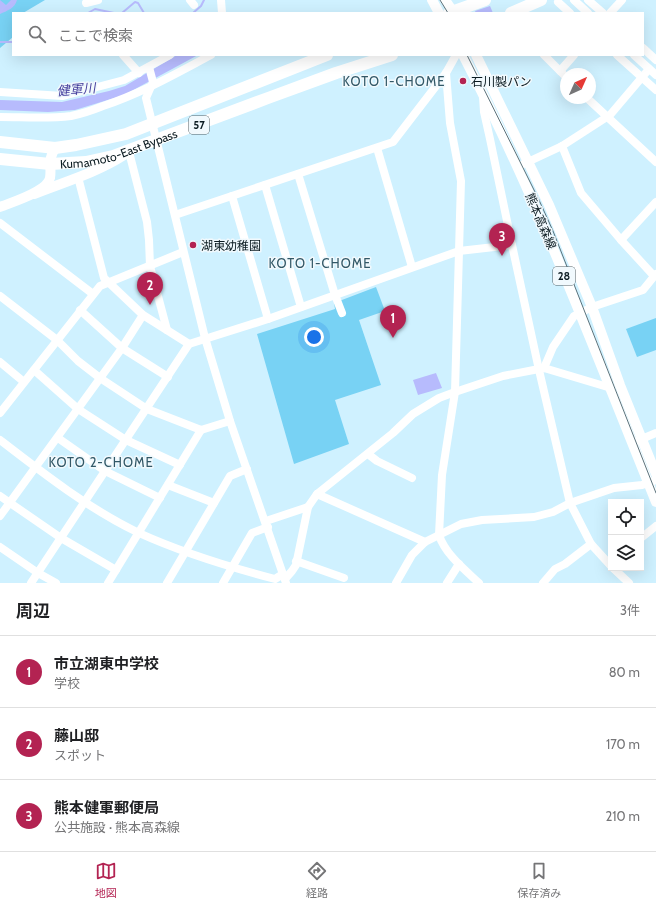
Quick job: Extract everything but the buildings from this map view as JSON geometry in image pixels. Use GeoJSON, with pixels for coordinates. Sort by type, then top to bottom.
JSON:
{"type":"FeatureCollection","features":[{"type":"Feature","properties":{"kind":"highway"},"geometry":{"type":"LineString","coordinates":[[452,12],[485,0]]}},
{"type":"Feature","properties":{"kind":"highway"},"geometry":{"type":"LineString","coordinates":[[513,12],[541,0]]}},
{"type":"Feature","properties":{"kind":"highway","name":"Kumamoto-East Bypass"},"geometry":{"type":"LineString","coordinates":[[0,142],[55,148],[76,146],[119,136],[324,56]]}},
{"type":"Feature","properties":{"kind":"highway","name":"Kumamoto-East Bypass"},"geometry":{"type":"LineString","coordinates":[[0,159],[50,164],[86,162],[113,156],[131,151],[284,92],[389,56]]}},
{"type":"Feature","properties":{"kind":"main road"},"geometry":{"type":"LineString","coordinates":[[432,0],[439,12]]}},
{"type":"Feature","properties":{"kind":"main road"},"geometry":{"type":"LineString","coordinates":[[445,0],[452,12]]}},
{"type":"Feature","properties":{"kind":"main road","name":"熊本高森線"},"geometry":{"type":"LineString","coordinates":[[464,56],[517,167],[580,312],[610,388],[656,474]]}},
{"type":"Feature","properties":{"kind":"main road","name":"熊本高森線"},"geometry":{"type":"LineString","coordinates":[[476,56],[549,205],[592,307],[652,481],[656,502]]}},
{"type":"Feature","properties":{"kind":"main road"},"geometry":{"type":"LineString","coordinates":[[34,194],[48,184],[50,179],[50,157],[55,148]]}},
{"type":"Feature","properties":{"kind":"main road"},"geometry":{"type":"LineString","coordinates":[[0,207],[110,164],[131,151]]}},
{"type":"Feature","properties":{"kind":"street"},"geometry":{"type":"LineString","coordinates":[[86,3],[98,0]]}},
{"type":"Feature","properties":{"kind":"street"},"geometry":{"type":"LineString","coordinates":[[221,0],[222,12]]}},
{"type":"Feature","properties":{"kind":"street"},"geometry":{"type":"LineString","coordinates":[[574,0],[587,12]]}},
{"type":"Feature","properties":{"kind":"street"},"geometry":{"type":"LineString","coordinates":[[588,0],[602,12]]}},
{"type":"Feature","properties":{"kind":"street"},"geometry":{"type":"LineString","coordinates":[[611,12],[622,0]]}},
{"type":"Feature","properties":{"kind":"street"},"geometry":{"type":"LineString","coordinates":[[558,2],[569,12]]}},
{"type":"Feature","properties":{"kind":"street"},"geometry":{"type":"LineString","coordinates":[[644,49],[656,60]]}},
{"type":"Feature","properties":{"kind":"street"},"geometry":{"type":"LineString","coordinates":[[124,56],[139,73]]}},
{"type":"Feature","properties":{"kind":"street"},"geometry":{"type":"LineString","coordinates":[[0,92],[63,96],[124,80],[168,56]]}},
{"type":"Feature","properties":{"kind":"street"},"geometry":{"type":"LineString","coordinates":[[0,117],[37,118],[71,116],[120,101],[209,56]]}},
{"type":"Feature","properties":{"kind":"street"},"geometry":{"type":"LineString","coordinates":[[175,215],[393,142],[446,74],[455,56]]}},
{"type":"Feature","properties":{"kind":"street"},"geometry":{"type":"LineString","coordinates":[[545,56],[560,71]]}},
{"type":"Feature","properties":{"kind":"street"},"geometry":{"type":"LineString","coordinates":[[566,68],[573,56]]}},
{"type":"Feature","properties":{"kind":"street"},"geometry":{"type":"LineString","coordinates":[[618,56],[656,90]]}},
{"type":"Feature","properties":{"kind":"street"},"geometry":{"type":"LineString","coordinates":[[517,167],[562,146],[610,115],[642,78],[653,71],[635,56]]}},
{"type":"Feature","properties":{"kind":"street"},"geometry":{"type":"LineString","coordinates":[[149,67],[152,85],[146,98],[152,124],[158,140],[183,252],[205,338],[230,421],[285,579]]}},
{"type":"Feature","properties":{"kind":"street"},"geometry":{"type":"LineString","coordinates":[[446,74],[450,123],[460,181],[459,251],[455,392],[442,475],[439,535],[441,542],[459,564],[479,583]]}},
{"type":"Feature","properties":{"kind":"street"},"geometry":{"type":"LineString","coordinates":[[483,94],[484,112],[512,245],[570,503],[591,544],[608,563]]}},
{"type":"Feature","properties":{"kind":"street"},"geometry":{"type":"LineString","coordinates":[[594,104],[656,162]]}},
{"type":"Feature","properties":{"kind":"street"},"geometry":{"type":"LineString","coordinates":[[541,369],[556,341],[574,316],[592,307],[643,290],[655,275],[621,240],[581,193],[562,146]]}},
{"type":"Feature","properties":{"kind":"street"},"geometry":{"type":"LineString","coordinates":[[377,148],[412,267]]}},
{"type":"Feature","properties":{"kind":"street"},"geometry":{"type":"LineString","coordinates":[[131,151],[147,222],[150,266],[167,330]]}},
{"type":"Feature","properties":{"kind":"street"},"geometry":{"type":"LineString","coordinates":[[298,174],[335,295],[342,313]]}},
{"type":"Feature","properties":{"kind":"street"},"geometry":{"type":"LineString","coordinates":[[78,177],[104,278],[143,315],[190,344]]}},
{"type":"Feature","properties":{"kind":"street"},"geometry":{"type":"LineString","coordinates":[[265,185],[301,307]]}},
{"type":"Feature","properties":{"kind":"street"},"geometry":{"type":"LineString","coordinates":[[232,196],[268,319]]}},
{"type":"Feature","properties":{"kind":"street"},"geometry":{"type":"LineString","coordinates":[[621,240],[656,202]]}},
{"type":"Feature","properties":{"kind":"street"},"geometry":{"type":"LineString","coordinates":[[0,223],[93,294]]}},
{"type":"Feature","properties":{"kind":"street"},"geometry":{"type":"LineString","coordinates":[[31,583],[190,344],[268,319],[459,251],[512,245]]}},
{"type":"Feature","properties":{"kind":"street"},"geometry":{"type":"LineString","coordinates":[[0,413],[100,286],[183,252]]}},
{"type":"Feature","properties":{"kind":"street"},"geometry":{"type":"LineString","coordinates":[[0,296],[57,340],[100,378],[147,409],[201,430],[230,421]]}},
{"type":"Feature","properties":{"kind":"street"},"geometry":{"type":"LineString","coordinates":[[80,310],[122,348],[168,377]]}},
{"type":"Feature","properties":{"kind":"street"},"geometry":{"type":"LineString","coordinates":[[0,516],[58,438],[122,348],[143,315]]}},
{"type":"Feature","properties":{"kind":"street"},"geometry":{"type":"LineString","coordinates":[[0,362],[24,382]]}},
{"type":"Feature","properties":{"kind":"street"},"geometry":{"type":"LineString","coordinates":[[0,440],[85,503],[139,532],[185,552],[274,581],[285,579],[292,571],[296,562],[308,507],[317,494],[368,454],[413,414],[439,398],[503,376],[541,369],[610,388]]}},
{"type":"Feature","properties":{"kind":"street"},"geometry":{"type":"LineString","coordinates":[[34,370],[78,409],[126,440],[180,465]]}},
{"type":"Feature","properties":{"kind":"street"},"geometry":{"type":"LineString","coordinates":[[108,583],[201,430]]}},
{"type":"Feature","properties":{"kind":"street"},"geometry":{"type":"LineString","coordinates":[[637,441],[656,434]]}},
{"type":"Feature","properties":{"kind":"street"},"geometry":{"type":"LineString","coordinates":[[58,438],[105,471],[160,498]]}},
{"type":"Feature","properties":{"kind":"street"},"geometry":{"type":"LineString","coordinates":[[368,454],[377,461],[412,478]]}},
{"type":"Feature","properties":{"kind":"street"},"geometry":{"type":"LineString","coordinates":[[167,583],[230,476],[247,469]]}},
{"type":"Feature","properties":{"kind":"street"},"geometry":{"type":"LineString","coordinates":[[396,583],[412,555],[425,542],[461,524],[482,520],[534,517],[553,512],[570,503],[614,488],[642,485],[652,481]]}},
{"type":"Feature","properties":{"kind":"street"},"geometry":{"type":"LineString","coordinates":[[168,485],[214,503]]}},
{"type":"Feature","properties":{"kind":"street"},"geometry":{"type":"LineString","coordinates":[[317,494],[425,542]]}},
{"type":"Feature","properties":{"kind":"street"},"geometry":{"type":"LineString","coordinates":[[0,496],[61,538],[116,570]]}},
{"type":"Feature","properties":{"kind":"street"},"geometry":{"type":"LineString","coordinates":[[223,583],[252,533],[267,524],[308,507]]}},
{"type":"Feature","properties":{"kind":"street"},"geometry":{"type":"LineString","coordinates":[[644,536],[656,526]]}},
{"type":"Feature","properties":{"kind":"street"},"geometry":{"type":"LineString","coordinates":[[543,583],[555,570],[591,544]]}},
{"type":"Feature","properties":{"kind":"street"},"geometry":{"type":"LineString","coordinates":[[0,547],[38,573],[56,583]]}},
{"type":"Feature","properties":{"kind":"street"},"geometry":{"type":"LineString","coordinates":[[296,562],[344,578]]}},
{"type":"Feature","properties":{"kind":"street"},"geometry":{"type":"LineString","coordinates":[[447,583],[459,564]]}},
{"type":"Feature","properties":{"kind":"street"},"geometry":{"type":"LineString","coordinates":[[616,571],[629,583]]}},
{"type":"Feature","properties":{"kind":"shaded area"},"geometry":{"type":"Polygon","coordinates":[[[0,0],[45,0],[25,12],[12,12],[12,38],[0,48],[0,0]]]}},
{"type":"Feature","properties":{"kind":"shaded area"},"geometry":{"type":"Polygon","coordinates":[[[0,0],[6,5],[11,0],[17,0],[13,7],[0,14],[0,0]]]}},
{"type":"Feature","properties":{"kind":"shaded area"},"geometry":{"type":"Polygon","coordinates":[[[490,6],[493,12],[476,12],[490,6]]]}},
{"type":"Feature","properties":{"kind":"shaded area"},"geometry":{"type":"Polygon","coordinates":[[[175,56],[196,56],[124,95],[75,110],[48,112],[0,110],[0,100],[62,102],[125,86],[175,56]]]}},
{"type":"Feature","properties":{"kind":"shaded area"},"geometry":{"type":"Polygon","coordinates":[[[376,287],[385,311],[359,320],[381,385],[335,400],[349,444],[294,464],[257,334],[335,309],[334,303],[376,287]]]}},
{"type":"Feature","properties":{"kind":"shaded area"},"geometry":{"type":"Polygon","coordinates":[[[656,318],[656,350],[637,357],[626,329],[656,318]]]}},
{"type":"Feature","properties":{"kind":"shaded area"},"geometry":{"type":"Polygon","coordinates":[[[436,373],[442,388],[418,395],[413,380],[436,373]]]}},
{"type":"Feature","properties":{"kind":"waterway"},"geometry":{"type":"LineString","coordinates":[[194,12],[201,6],[204,0]]}},
{"type":"Feature","properties":{"kind":"waterway"},"geometry":{"type":"LineString","coordinates":[[123,12],[135,2],[138,3],[143,12]]}},
{"type":"Feature","properties":{"kind":"waterway"},"geometry":{"type":"LineString","coordinates":[[90,12],[95,9],[109,12]]}},
{"type":"Feature","properties":{"kind":"waterway"},"geometry":{"type":"LineString","coordinates":[[0,42],[12,42]]}},
{"type":"Feature","properties":{"kind":"tram line"},"geometry":{"type":"LineString","coordinates":[[440,0],[447,12]]}},
{"type":"Feature","properties":{"kind":"tram line"},"geometry":{"type":"LineString","coordinates":[[467,56],[553,231],[656,493]]}},
{"type":"Feature","properties":{"kind":"place","name":"石川製パン"},"geometry":{"type":"Point","coordinates":[463,81]}},
{"type":"Feature","properties":{"kind":"place","name":"湖東幼稚園"},"geometry":{"type":"Point","coordinates":[193,245]}},
{"type":"Feature","properties":{"kind":"place","name":"熊本健軍郵便局"},"geometry":{"type":"Point","coordinates":[502,256]}},
{"type":"Feature","properties":{"kind":"place","name":"藤山邸"},"geometry":{"type":"Point","coordinates":[150,305]}},
{"type":"Feature","properties":{"kind":"place","name":"市立湖東中学校"},"geometry":{"type":"Point","coordinates":[393,338]}},
{"type":"Feature","properties":{"kind":"district","name":"KOTO 1-CHOME"},"geometry":{"type":"Point","coordinates":[394,81]}},
{"type":"Feature","properties":{"kind":"district","name":"KOTO 1-CHOME"},"geometry":{"type":"Point","coordinates":[320,263]}},
{"type":"Feature","properties":{"kind":"district","name":"KOTO 2-CHOME"},"geometry":{"type":"Point","coordinates":[101,462]}},
{"type":"Feature","properties":{"kind":"water label","name":"健軍川"},"geometry":{"type":"Point","coordinates":[76,89]}}]}
